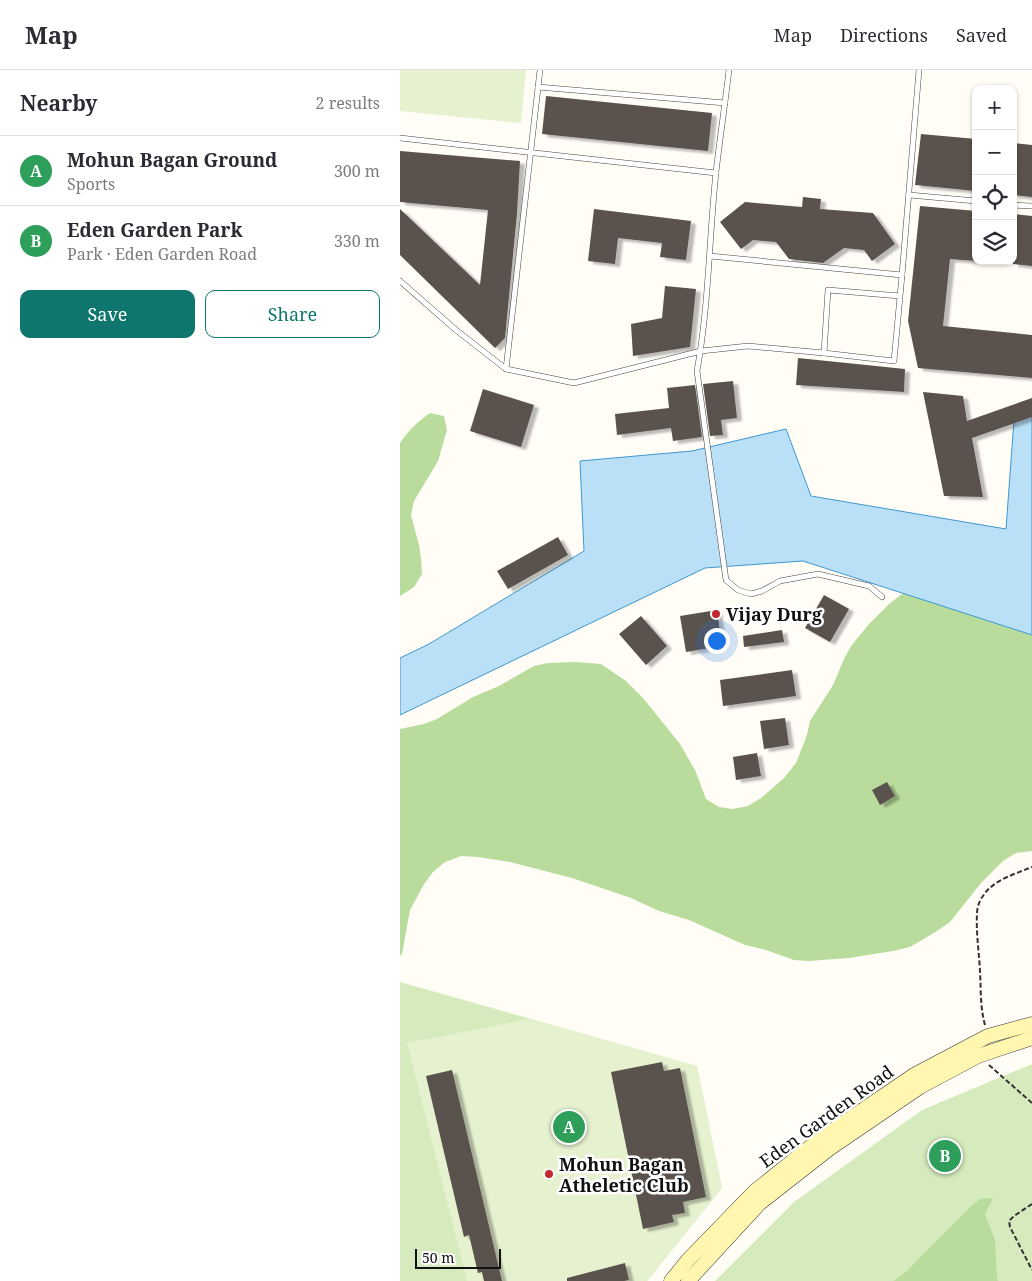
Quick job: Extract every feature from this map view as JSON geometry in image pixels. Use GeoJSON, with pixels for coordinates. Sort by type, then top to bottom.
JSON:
{"type":"FeatureCollection","features":[{"type":"Feature","properties":{"kind":"main road","name":"Eden Garden Road"},"geometry":{"type":"LineString","coordinates":[[671,1281],[688,1260],[754,1191],[820,1139],[914,1075],[988,1036],[1032,1024]]}},
{"type":"Feature","properties":{"kind":"main road","name":"Eden Garden Road"},"geometry":{"type":"LineString","coordinates":[[688,1281],[760,1203],[829,1149],[920,1087],[978,1056],[1032,1038]]}},
{"type":"Feature","properties":{"kind":"lane"},"geometry":{"type":"LineString","coordinates":[[506,369],[540,70]]}},
{"type":"Feature","properties":{"kind":"lane"},"geometry":{"type":"LineString","coordinates":[[730,70],[716,173],[701,351],[697,371],[726,580],[738,590],[751,594],[762,591],[780,581],[818,574],[869,586],[882,597]]}},
{"type":"Feature","properties":{"kind":"lane"},"geometry":{"type":"LineString","coordinates":[[400,280],[456,330],[506,369],[574,384],[701,351],[748,346],[894,361],[919,70]]}},
{"type":"Feature","properties":{"kind":"lane"},"geometry":{"type":"LineString","coordinates":[[538,87],[725,103]]}},
{"type":"Feature","properties":{"kind":"lane"},"geometry":{"type":"LineString","coordinates":[[400,138],[716,173]]}},
{"type":"Feature","properties":{"kind":"lane"},"geometry":{"type":"LineString","coordinates":[[909,196],[972,201]]}},
{"type":"Feature","properties":{"kind":"lane"},"geometry":{"type":"LineString","coordinates":[[1017,205],[1032,206]]}},
{"type":"Feature","properties":{"kind":"lane"},"geometry":{"type":"LineString","coordinates":[[710,256],[902,275]]}},
{"type":"Feature","properties":{"kind":"lane"},"geometry":{"type":"LineString","coordinates":[[824,353],[828,290],[900,296]]}},
{"type":"Feature","properties":{"kind":"path"},"geometry":{"type":"LineString","coordinates":[[988,1036],[982,1014],[978,948],[977,912],[980,900],[987,890],[999,882],[1032,867]]}},
{"type":"Feature","properties":{"kind":"path"},"geometry":{"type":"LineString","coordinates":[[978,1056],[1032,1103]]}},
{"type":"Feature","properties":{"kind":"path"},"geometry":{"type":"LineString","coordinates":[[1032,1204],[1009,1221],[1010,1227],[1032,1270]]}},
{"type":"Feature","properties":{"kind":"green space"},"geometry":{"type":"Polygon","coordinates":[[[400,70],[526,70],[521,123],[400,111],[400,70]]]}},
{"type":"Feature","properties":{"kind":"green space"},"geometry":{"type":"Polygon","coordinates":[[[430,413],[444,416],[447,430],[438,461],[414,501],[411,515],[419,545],[422,574],[414,587],[400,596],[400,443],[414,426],[430,413]]]}},
{"type":"Feature","properties":{"kind":"green space"},"geometry":{"type":"Polygon","coordinates":[[[1032,540],[1032,851],[1016,853],[1003,861],[981,883],[950,922],[937,931],[910,947],[893,951],[849,958],[809,961],[794,960],[745,945],[689,920],[659,911],[631,898],[572,878],[510,862],[461,856],[445,862],[433,872],[424,884],[410,910],[402,954],[400,956],[400,729],[437,719],[473,697],[499,686],[534,666],[548,663],[577,662],[601,664],[626,681],[643,698],[680,744],[695,770],[706,799],[719,807],[733,809],[748,806],[761,798],[784,778],[796,763],[807,735],[810,721],[833,685],[851,646],[889,604],[924,577],[1032,540]]]}},
{"type":"Feature","properties":{"kind":"green space"},"geometry":{"type":"Polygon","coordinates":[[[400,982],[697,1066],[722,1188],[647,1281],[400,1281],[400,982]]]}},
{"type":"Feature","properties":{"kind":"green space"},"geometry":{"type":"Polygon","coordinates":[[[529,1019],[697,1066],[722,1188],[647,1281],[467,1281],[407,1043],[529,1019]]]}},
{"type":"Feature","properties":{"kind":"green space"},"geometry":{"type":"Polygon","coordinates":[[[1032,1064],[1032,1281],[715,1281],[794,1202],[922,1110],[1032,1064]]]}},
{"type":"Feature","properties":{"kind":"green space"},"geometry":{"type":"Polygon","coordinates":[[[993,1198],[985,1214],[995,1240],[998,1281],[894,1281],[907,1271],[968,1209],[980,1199],[993,1198]]]}},
{"type":"Feature","properties":{"kind":"water"},"geometry":{"type":"Polygon","coordinates":[[[1032,414],[1032,635],[803,561],[705,568],[400,715],[400,658],[429,644],[584,551],[580,461],[692,451],[786,429],[811,496],[1006,529],[1014,420],[1032,414]]]}},
{"type":"Feature","properties":{"kind":"building"},"geometry":{"type":"Polygon","coordinates":[[[546,96],[712,113],[708,151],[542,134],[546,96]]]}},
{"type":"Feature","properties":{"kind":"building"},"geometry":{"type":"Polygon","coordinates":[[[921,134],[972,139],[972,191],[915,185],[921,134]]]}},
{"type":"Feature","properties":{"kind":"building"},"geometry":{"type":"Polygon","coordinates":[[[1017,143],[1032,145],[1032,197],[1017,195],[1017,143]]]}},
{"type":"Feature","properties":{"kind":"building"},"geometry":{"type":"Polygon","coordinates":[[[400,151],[520,161],[505,338],[495,348],[400,255],[400,209],[480,285],[488,210],[400,202],[400,151]]]}},
{"type":"Feature","properties":{"kind":"building"},"geometry":{"type":"Polygon","coordinates":[[[803,197],[821,199],[820,209],[873,213],[895,244],[872,261],[864,250],[844,248],[823,263],[789,259],[776,242],[753,240],[741,249],[720,222],[745,202],[802,207],[803,197]]]}},
{"type":"Feature","properties":{"kind":"building"},"geometry":{"type":"Polygon","coordinates":[[[920,206],[972,211],[972,261],[950,259],[943,326],[1032,335],[1032,378],[918,368],[908,321],[920,206]]]}},
{"type":"Feature","properties":{"kind":"building"},"geometry":{"type":"Polygon","coordinates":[[[594,209],[691,221],[686,260],[660,257],[662,243],[618,238],[615,264],[588,261],[594,209]]]}},
{"type":"Feature","properties":{"kind":"building"},"geometry":{"type":"Polygon","coordinates":[[[1017,214],[1032,216],[1032,266],[1017,264],[1017,214]]]}},
{"type":"Feature","properties":{"kind":"building"},"geometry":{"type":"Polygon","coordinates":[[[665,286],[696,289],[690,347],[633,356],[631,324],[662,318],[665,286]]]}},
{"type":"Feature","properties":{"kind":"building"},"geometry":{"type":"Polygon","coordinates":[[[798,358],[905,369],[904,392],[796,385],[798,358]]]}},
{"type":"Feature","properties":{"kind":"building"},"geometry":{"type":"Polygon","coordinates":[[[733,381],[737,418],[721,420],[723,435],[710,436],[703,384],[733,381]]]}},
{"type":"Feature","properties":{"kind":"building"},"geometry":{"type":"Polygon","coordinates":[[[695,385],[702,437],[673,441],[671,428],[617,435],[615,414],[669,408],[667,388],[695,385]]]}},
{"type":"Feature","properties":{"kind":"building"},"geometry":{"type":"Polygon","coordinates":[[[483,389],[534,405],[521,447],[470,431],[483,389]]]}},
{"type":"Feature","properties":{"kind":"building"},"geometry":{"type":"Polygon","coordinates":[[[923,392],[963,396],[967,421],[1032,398],[1032,417],[972,438],[983,497],[944,496],[923,392]]]}},
{"type":"Feature","properties":{"kind":"building"},"geometry":{"type":"Polygon","coordinates":[[[558,537],[568,555],[508,589],[497,571],[558,537]]]}},
{"type":"Feature","properties":{"kind":"building"},"geometry":{"type":"Polygon","coordinates":[[[824,595],[849,609],[830,642],[805,628],[824,595]]]}},
{"type":"Feature","properties":{"kind":"building"},"geometry":{"type":"Polygon","coordinates":[[[717,610],[722,646],[686,652],[680,616],[717,610]]]}},
{"type":"Feature","properties":{"kind":"building"},"geometry":{"type":"Polygon","coordinates":[[[641,616],[667,646],[646,665],[619,634],[641,616]]]}},
{"type":"Feature","properties":{"kind":"building"},"geometry":{"type":"Polygon","coordinates":[[[782,630],[784,642],[744,647],[743,636],[782,630]]]}},
{"type":"Feature","properties":{"kind":"building"},"geometry":{"type":"Polygon","coordinates":[[[792,670],[796,696],[723,706],[720,680],[792,670]]]}},
{"type":"Feature","properties":{"kind":"building"},"geometry":{"type":"Polygon","coordinates":[[[785,718],[789,745],[764,749],[760,721],[785,718]]]}},
{"type":"Feature","properties":{"kind":"building"},"geometry":{"type":"Polygon","coordinates":[[[757,753],[761,776],[736,780],[733,757],[757,753]]]}},
{"type":"Feature","properties":{"kind":"building"},"geometry":{"type":"Polygon","coordinates":[[[887,782],[895,796],[880,805],[872,790],[887,782]]]}},
{"type":"Feature","properties":{"kind":"building"},"geometry":{"type":"Polygon","coordinates":[[[662,1062],[664,1071],[680,1068],[706,1197],[683,1202],[685,1213],[672,1215],[674,1222],[643,1229],[611,1072],[662,1062]]]}},
{"type":"Feature","properties":{"kind":"building"},"geometry":{"type":"Polygon","coordinates":[[[452,1070],[502,1281],[484,1281],[482,1272],[478,1273],[469,1235],[464,1237],[426,1076],[452,1070]]]}},
{"type":"Feature","properties":{"kind":"building"},"geometry":{"type":"Polygon","coordinates":[[[625,1263],[629,1280],[567,1281],[567,1278],[625,1263]]]}},
{"type":"Feature","properties":{"kind":"place","name":"Vijay Durg"},"geometry":{"type":"Point","coordinates":[716,614]}},
{"type":"Feature","properties":{"kind":"place","name":"Mohun Bagan Ground"},"geometry":{"type":"Point","coordinates":[569,1127]}},
{"type":"Feature","properties":{"kind":"place","name":"Eden Garden Park"},"geometry":{"type":"Point","coordinates":[945,1156]}},
{"type":"Feature","properties":{"kind":"place","name":"Mohun Bagan Atheletic Club"},"geometry":{"type":"Point","coordinates":[549,1174]}}]}
